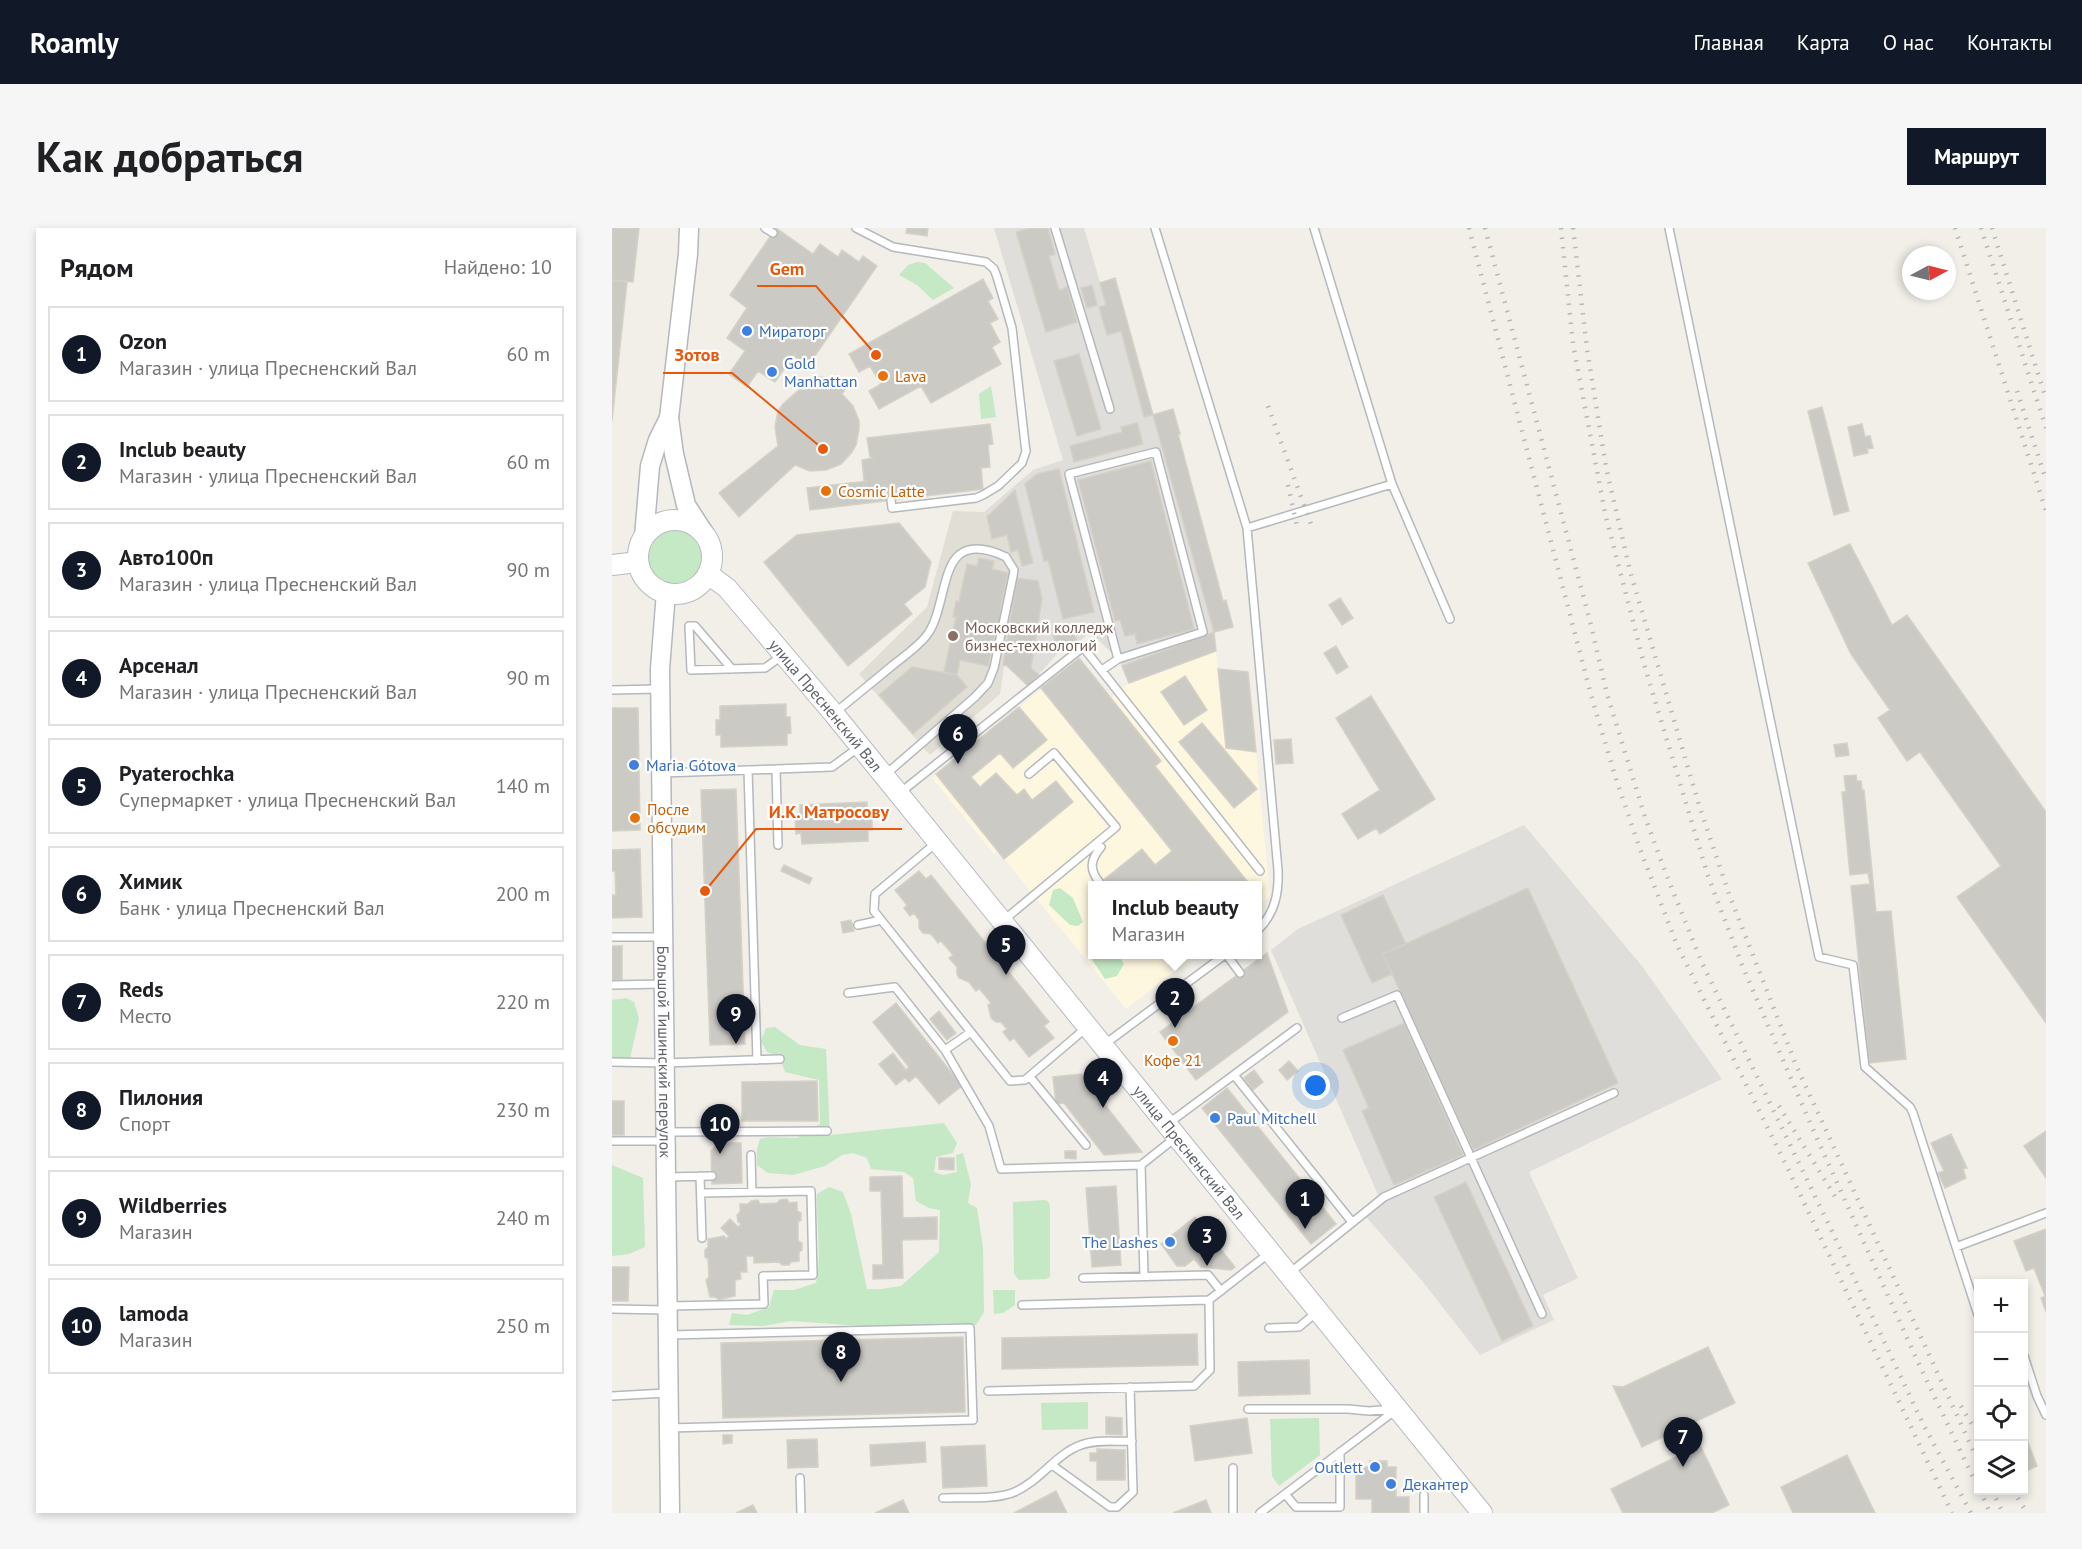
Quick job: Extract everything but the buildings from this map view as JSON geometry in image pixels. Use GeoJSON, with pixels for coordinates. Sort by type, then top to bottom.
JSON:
{"type":"FeatureCollection","features":[{"type":"Feature","properties":{"kind":"main road"},"geometry":{"type":"LineString","coordinates":[[668,520],[688,522],[704,533],[712,549],[712,558],[708,574],[690,591],[666,592],[658,589],[645,578],[638,553],[644,537],[659,523],[668,520]]}},
{"type":"Feature","properties":{"kind":"main road"},"geometry":{"type":"LineString","coordinates":[[612,565],[639,562]]}},
{"type":"Feature","properties":{"kind":"main road","name":"улица Пресненский Вал"},"geometry":{"type":"LineString","coordinates":[[708,574],[727,588],[834,714],[1482,1513]]}},
{"type":"Feature","properties":{"kind":"street"},"geometry":{"type":"LineString","coordinates":[[689,228],[669,418],[674,454],[687,505],[704,533]]}},
{"type":"Feature","properties":{"kind":"street"},"geometry":{"type":"LineString","coordinates":[[644,537],[650,466],[658,440],[669,418]]}},
{"type":"Feature","properties":{"kind":"street","name":"Большой Тишинский переулок"},"geometry":{"type":"LineString","coordinates":[[666,592],[660,655],[670,1513]]}},
{"type":"Feature","properties":{"kind":"lane"},"geometry":{"type":"LineString","coordinates":[[765,228],[773,233]]}},
{"type":"Feature","properties":{"kind":"lane"},"geometry":{"type":"LineString","coordinates":[[856,228],[893,247],[986,262],[994,269],[998,277],[1012,328],[1026,444],[1022,463],[998,486],[976,498],[892,508],[891,500]]}},
{"type":"Feature","properties":{"kind":"lane"},"geometry":{"type":"LineString","coordinates":[[1055,228],[1110,409]]}},
{"type":"Feature","properties":{"kind":"lane"},"geometry":{"type":"LineString","coordinates":[[1155,228],[1247,528],[1279,889],[1270,915],[1262,924]]}},
{"type":"Feature","properties":{"kind":"lane"},"geometry":{"type":"LineString","coordinates":[[1314,228],[1392,484],[1450,619]]}},
{"type":"Feature","properties":{"kind":"lane"},"geometry":{"type":"LineString","coordinates":[[1669,228],[1819,957],[1853,965],[1864,1067],[1910,1107],[1913,1113],[1974,1302]]}},
{"type":"Feature","properties":{"kind":"lane"},"geometry":{"type":"LineString","coordinates":[[1102,670],[1118,659],[1203,632],[1156,452],[1069,474],[1118,659]]}},
{"type":"Feature","properties":{"kind":"lane"},"geometry":{"type":"LineString","coordinates":[[1247,528],[1392,484]]}},
{"type":"Feature","properties":{"kind":"lane"},"geometry":{"type":"LineString","coordinates":[[834,714],[928,634],[940,607],[950,569],[954,560],[961,553],[979,549],[1006,557],[1014,570],[994,668],[988,683],[885,776]]}},
{"type":"Feature","properties":{"kind":"lane"},"geometry":{"type":"LineString","coordinates":[[732,669],[695,626],[689,626],[691,670],[732,669],[765,668],[784,654]]}},
{"type":"Feature","properties":{"kind":"lane"},"geometry":{"type":"LineString","coordinates":[[899,794],[1083,647],[1260,871]]}},
{"type":"Feature","properties":{"kind":"lane"},"geometry":{"type":"LineString","coordinates":[[612,690],[661,689]]}},
{"type":"Feature","properties":{"kind":"lane"},"geometry":{"type":"LineString","coordinates":[[662,773],[832,767],[860,746]]}},
{"type":"Feature","properties":{"kind":"lane"},"geometry":{"type":"LineString","coordinates":[[1002,921],[1116,827],[1054,753],[1029,774]]}},
{"type":"Feature","properties":{"kind":"lane"},"geometry":{"type":"LineString","coordinates":[[776,769],[778,844]]}},
{"type":"Feature","properties":{"kind":"lane"},"geometry":{"type":"LineString","coordinates":[[748,770],[757,1060]]}},
{"type":"Feature","properties":{"kind":"lane"},"geometry":{"type":"LineString","coordinates":[[938,842],[874,894],[874,911],[971,1032],[1011,1081],[1025,1080],[1030,1077],[1088,1026]]}},
{"type":"Feature","properties":{"kind":"lane"},"geometry":{"type":"LineString","coordinates":[[1097,843],[1101,848],[1093,857],[1091,868],[1099,881]]}},
{"type":"Feature","properties":{"kind":"lane"},"geometry":{"type":"LineString","coordinates":[[858,925],[880,919]]}},
{"type":"Feature","properties":{"kind":"lane"},"geometry":{"type":"LineString","coordinates":[[612,937],[663,937]]}},
{"type":"Feature","properties":{"kind":"lane"},"geometry":{"type":"LineString","coordinates":[[1103,1045],[1219,959]]}},
{"type":"Feature","properties":{"kind":"lane"},"geometry":{"type":"LineString","coordinates":[[1230,959],[1240,973]]}},
{"type":"Feature","properties":{"kind":"lane"},"geometry":{"type":"LineString","coordinates":[[612,985],[664,984]]}},
{"type":"Feature","properties":{"kind":"lane"},"geometry":{"type":"LineString","coordinates":[[848,993],[895,987],[945,1050],[989,1126],[1001,1169],[1141,1165]]}},
{"type":"Feature","properties":{"kind":"lane"},"geometry":{"type":"LineString","coordinates":[[1342,1018],[1397,995],[1542,1314]]}},
{"type":"Feature","properties":{"kind":"lane"},"geometry":{"type":"LineString","coordinates":[[1144,1276],[1141,1165],[1172,1130],[1234,1075],[1297,1028]]}},
{"type":"Feature","properties":{"kind":"lane"},"geometry":{"type":"LineString","coordinates":[[945,1050],[971,1032]]}},
{"type":"Feature","properties":{"kind":"lane"},"geometry":{"type":"LineString","coordinates":[[612,1062],[665,1063],[780,1059]]}},
{"type":"Feature","properties":{"kind":"lane"},"geometry":{"type":"LineString","coordinates":[[1234,1075],[1352,1222]]}},
{"type":"Feature","properties":{"kind":"lane"},"geometry":{"type":"LineString","coordinates":[[1030,1077],[1086,1145]]}},
{"type":"Feature","properties":{"kind":"lane"},"geometry":{"type":"LineString","coordinates":[[1289,1274],[1384,1197],[1614,1093]]}},
{"type":"Feature","properties":{"kind":"lane"},"geometry":{"type":"LineString","coordinates":[[612,1141],[827,1131]]}},
{"type":"Feature","properties":{"kind":"lane"},"geometry":{"type":"LineString","coordinates":[[751,1155],[752,1192]]}},
{"type":"Feature","properties":{"kind":"lane"},"geometry":{"type":"LineString","coordinates":[[700,1176],[702,1239]]}},
{"type":"Feature","properties":{"kind":"lane"},"geometry":{"type":"LineString","coordinates":[[666,1177],[712,1176]]}},
{"type":"Feature","properties":{"kind":"lane"},"geometry":{"type":"LineString","coordinates":[[612,1309],[764,1304],[764,1276],[813,1275],[811,1191],[701,1194]]}},
{"type":"Feature","properties":{"kind":"lane"},"geometry":{"type":"LineString","coordinates":[[1956,1246],[2046,1213]]}},
{"type":"Feature","properties":{"kind":"lane"},"geometry":{"type":"LineString","coordinates":[[1022,1305],[1209,1300],[1270,1251]]}},
{"type":"Feature","properties":{"kind":"lane"},"geometry":{"type":"LineString","coordinates":[[1083,1278],[1208,1275],[1221,1291]]}},
{"type":"Feature","properties":{"kind":"lane"},"geometry":{"type":"LineString","coordinates":[[988,1391],[1194,1386],[1210,1370],[1209,1300]]}},
{"type":"Feature","properties":{"kind":"lane"},"geometry":{"type":"LineString","coordinates":[[1269,1328],[1299,1327],[1319,1311]]}},
{"type":"Feature","properties":{"kind":"lane"},"geometry":{"type":"LineString","coordinates":[[668,1335],[970,1328],[973,1420],[669,1428]]}},
{"type":"Feature","properties":{"kind":"lane"},"geometry":{"type":"LineString","coordinates":[[2028,1368],[2046,1415]]}},
{"type":"Feature","properties":{"kind":"lane"},"geometry":{"type":"LineString","coordinates":[[1052,1466],[1110,1508],[1117,1510],[1133,1492],[1130,1387]]}},
{"type":"Feature","properties":{"kind":"lane"},"geometry":{"type":"LineString","coordinates":[[612,1396],[669,1393]]}},
{"type":"Feature","properties":{"kind":"lane"},"geometry":{"type":"LineString","coordinates":[[1248,1409],[1369,1411],[1398,1408]]}},
{"type":"Feature","properties":{"kind":"lane"},"geometry":{"type":"LineString","coordinates":[[1260,1513],[1398,1408]]}},
{"type":"Feature","properties":{"kind":"lane"},"geometry":{"type":"LineString","coordinates":[[943,1498],[1002,1496],[1013,1493],[1023,1488],[1079,1445],[1091,1442],[1132,1441]]}},
{"type":"Feature","properties":{"kind":"lane"},"geometry":{"type":"LineString","coordinates":[[1286,1494],[1296,1507],[1340,1507],[1340,1452]]}},
{"type":"Feature","properties":{"kind":"lane"},"geometry":{"type":"LineString","coordinates":[[1233,1468],[1233,1513]]}},
{"type":"Feature","properties":{"kind":"lane"},"geometry":{"type":"LineString","coordinates":[[800,1478],[801,1513]]}},
{"type":"Feature","properties":{"kind":"lane"},"geometry":{"type":"LineString","coordinates":[[1424,1495],[1424,1513]]}},
{"type":"Feature","properties":{"kind":"shaded area"},"geometry":{"type":"Polygon","coordinates":[[[994,228],[1084,228],[1100,282],[1115,278],[1153,414],[1173,409],[1223,600],[1226,600],[1233,627],[1214,633],[1216,651],[1129,683],[1118,659],[1090,632],[1078,643],[1060,651],[1028,686],[1007,666],[1003,665],[1017,578],[1022,566],[1018,551],[1011,552],[992,539],[984,512],[1033,470],[1063,460],[994,228]]]}},
{"type":"Feature","properties":{"kind":"shaded area","name":"Московский колледж бизнес-технологий"},"geometry":{"type":"Polygon","coordinates":[[[953,511],[984,512],[992,539],[1007,535],[1011,552],[1018,550],[1022,566],[1017,578],[1000,694],[930,755],[859,674],[927,607],[953,511]]]}},
{"type":"Feature","properties":{"kind":"shaded area"},"geometry":{"type":"Polygon","coordinates":[[[1216,651],[1226,748],[1256,752],[1270,896],[1262,903],[1262,881],[1088,881],[1088,959],[1190,959],[1126,1009],[998,851],[994,854],[932,778],[1079,658],[1111,698],[1129,683],[1216,651]]]}},
{"type":"Feature","properties":{"kind":"shaded area"},"geometry":{"type":"Polygon","coordinates":[[[1524,825],[1642,966],[1722,1079],[1529,1172],[1578,1278],[1543,1295],[1554,1320],[1480,1355],[1423,1282],[1361,1211],[1378,1195],[1271,950],[1298,929],[1524,825]]]}},
{"type":"Feature","properties":{"kind":"green space"},"geometry":{"type":"Polygon","coordinates":[[[917,262],[925,263],[954,288],[933,300],[917,285],[899,275],[908,265],[917,262]]]}},
{"type":"Feature","properties":{"kind":"green space"},"geometry":{"type":"Polygon","coordinates":[[[991,386],[996,417],[981,419],[979,394],[991,386]]]}},
{"type":"Feature","properties":{"kind":"green space"},"geometry":{"type":"Polygon","coordinates":[[[675,525],[693,531],[701,539],[707,557],[701,575],[693,583],[675,589],[657,583],[649,575],[643,557],[649,539],[657,531],[675,525]]]}},
{"type":"Feature","properties":{"kind":"green space"},"geometry":{"type":"Polygon","coordinates":[[[1060,888],[1073,898],[1083,922],[1078,926],[1070,925],[1049,905],[1053,890],[1060,888]]]}},
{"type":"Feature","properties":{"kind":"green space"},"geometry":{"type":"Polygon","coordinates":[[[1092,959],[1121,959],[1124,964],[1117,976],[1105,979],[1092,959]]]}},
{"type":"Feature","properties":{"kind":"green space"},"geometry":{"type":"Polygon","coordinates":[[[626,998],[634,1002],[639,1018],[630,1059],[612,1059],[612,1000],[626,998]]]}},
{"type":"Feature","properties":{"kind":"green space"},"geometry":{"type":"Polygon","coordinates":[[[775,1027],[800,1045],[826,1049],[830,1135],[944,1123],[957,1143],[953,1153],[936,1157],[934,1172],[943,1175],[957,1172],[956,1155],[963,1153],[971,1184],[968,1203],[977,1208],[983,1248],[984,1312],[976,1325],[946,1323],[876,1327],[791,1321],[763,1326],[729,1325],[732,1313],[747,1315],[769,1307],[774,1290],[794,1290],[816,1283],[819,1250],[817,1194],[829,1187],[843,1192],[851,1214],[867,1289],[901,1286],[939,1252],[940,1210],[929,1208],[916,1201],[913,1178],[904,1172],[871,1169],[867,1158],[853,1153],[842,1155],[825,1166],[793,1175],[768,1173],[757,1165],[757,1149],[760,1139],[797,1138],[820,1124],[819,1080],[785,1072],[779,1056],[767,1052],[761,1041],[766,1028],[775,1027]]]}},
{"type":"Feature","properties":{"kind":"green space"},"geometry":{"type":"Polygon","coordinates":[[[612,1165],[643,1178],[645,1247],[629,1254],[612,1256],[612,1165]]]}},
{"type":"Feature","properties":{"kind":"green space"},"geometry":{"type":"Polygon","coordinates":[[[1048,1201],[1050,1206],[1050,1277],[1019,1280],[1014,1274],[1013,1202],[1048,1201]]]}},
{"type":"Feature","properties":{"kind":"green space"},"geometry":{"type":"Polygon","coordinates":[[[993,1290],[1015,1290],[1015,1305],[1003,1313],[994,1314],[993,1290]]]}},
{"type":"Feature","properties":{"kind":"green space"},"geometry":{"type":"Polygon","coordinates":[[[1088,1402],[1088,1429],[1042,1430],[1041,1403],[1088,1402]]]}},
{"type":"Feature","properties":{"kind":"green space"},"geometry":{"type":"Polygon","coordinates":[[[1319,1418],[1320,1455],[1279,1486],[1272,1476],[1270,1419],[1319,1418]]]}},
{"type":"Feature","properties":{"kind":"railway"},"geometry":{"type":"LineString","coordinates":[[1469,228],[1591,695],[1640,849],[1677,945],[1788,1169],[1952,1513]]}},
{"type":"Feature","properties":{"kind":"railway"},"geometry":{"type":"LineString","coordinates":[[1485,228],[1591,625],[1607,694],[1645,817],[1666,874],[1702,963],[1923,1424],[1971,1513]]}},
{"type":"Feature","properties":{"kind":"railway"},"geometry":{"type":"LineString","coordinates":[[1561,228],[1573,344],[1605,513],[1644,664],[1708,876],[1742,965],[1811,1125],[1916,1358],[1974,1480]]}},
{"type":"Feature","properties":{"kind":"railway"},"geometry":{"type":"LineString","coordinates":[[1573,228],[1587,349],[1606,467],[1630,571],[1699,805],[1729,894],[1796,1065],[1974,1452]]}},
{"type":"Feature","properties":{"kind":"railway"},"geometry":{"type":"LineString","coordinates":[[1955,228],[2046,511]]}},
{"type":"Feature","properties":{"kind":"railway"},"geometry":{"type":"LineString","coordinates":[[1981,228],[2046,428]]}},
{"type":"Feature","properties":{"kind":"railway"},"geometry":{"type":"LineString","coordinates":[[1992,228],[2046,399]]}},
{"type":"Feature","properties":{"kind":"railway"},"geometry":{"type":"LineString","coordinates":[[2017,391],[2046,480]]}},
{"type":"Feature","properties":{"kind":"railway"},"geometry":{"type":"LineString","coordinates":[[1268,406],[1312,527]]}},
{"type":"Feature","properties":{"kind":"railway"},"geometry":{"type":"LineString","coordinates":[[1288,485],[1298,531]]}},
{"type":"Feature","properties":{"kind":"railway"},"geometry":{"type":"LineString","coordinates":[[1779,1106],[1839,1203]]}},
{"type":"Feature","properties":{"kind":"railway"},"geometry":{"type":"LineString","coordinates":[[1961,1406],[1974,1428]]}},
{"type":"Feature","properties":{"kind":"railway"},"geometry":{"type":"LineString","coordinates":[[1982,1495],[1990,1513]]}},
{"type":"Feature","properties":{"kind":"railway"},"geometry":{"type":"LineString","coordinates":[[1994,1495],[2003,1513]]}},
{"type":"Feature","properties":{"kind":"railway"},"geometry":{"type":"LineString","coordinates":[[2016,1495],[2027,1513]]}},
{"type":"Feature","properties":{"kind":"place","name":"Мираторг"},"geometry":{"type":"Point","coordinates":[747,331]}},
{"type":"Feature","properties":{"kind":"place","name":"Gem"},"geometry":{"type":"Point","coordinates":[876,355]}},
{"type":"Feature","properties":{"kind":"place","name":"Gold Manhattan"},"geometry":{"type":"Point","coordinates":[772,372]}},
{"type":"Feature","properties":{"kind":"place","name":"Lava"},"geometry":{"type":"Point","coordinates":[883,376]}},
{"type":"Feature","properties":{"kind":"place","name":"Зотов"},"geometry":{"type":"Point","coordinates":[823,449]}},
{"type":"Feature","properties":{"kind":"place","name":"Cosmic Latte"},"geometry":{"type":"Point","coordinates":[826,491]}},
{"type":"Feature","properties":{"kind":"place","name":"Московский колледж бизнес-технологий"},"geometry":{"type":"Point","coordinates":[953,636]}},
{"type":"Feature","properties":{"kind":"place","name":"Химик"},"geometry":{"type":"Point","coordinates":[958,764]}},
{"type":"Feature","properties":{"kind":"place","name":"Maria Gótova"},"geometry":{"type":"Point","coordinates":[634,765]}},
{"type":"Feature","properties":{"kind":"place","name":"После обсудим"},"geometry":{"type":"Point","coordinates":[635,818]}},
{"type":"Feature","properties":{"kind":"place","name":"И.К. Матросову"},"geometry":{"type":"Point","coordinates":[705,891]}},
{"type":"Feature","properties":{"kind":"place","name":"Pyaterochka"},"geometry":{"type":"Point","coordinates":[1006,975]}},
{"type":"Feature","properties":{"kind":"place","name":"Inclub beauty"},"geometry":{"type":"Point","coordinates":[1175,1028]}},
{"type":"Feature","properties":{"kind":"place","name":"Кофе 21"},"geometry":{"type":"Point","coordinates":[1173,1041]}},
{"type":"Feature","properties":{"kind":"place","name":"Wildberries"},"geometry":{"type":"Point","coordinates":[736,1044]}},
{"type":"Feature","properties":{"kind":"place","name":"Арсенал"},"geometry":{"type":"Point","coordinates":[1103,1108]}},
{"type":"Feature","properties":{"kind":"place","name":"Paul Mitchell"},"geometry":{"type":"Point","coordinates":[1215,1118]}},
{"type":"Feature","properties":{"kind":"place","name":"lamoda"},"geometry":{"type":"Point","coordinates":[720,1154]}},
{"type":"Feature","properties":{"kind":"place","name":"Ozon"},"geometry":{"type":"Point","coordinates":[1305,1229]}},
{"type":"Feature","properties":{"kind":"place","name":"The Lashes"},"geometry":{"type":"Point","coordinates":[1170,1242]}},
{"type":"Feature","properties":{"kind":"place","name":"Авто100п"},"geometry":{"type":"Point","coordinates":[1207,1266]}},
{"type":"Feature","properties":{"kind":"place","name":"Пилония"},"geometry":{"type":"Point","coordinates":[841,1382]}},
{"type":"Feature","properties":{"kind":"place","name":"Outlett"},"geometry":{"type":"Point","coordinates":[1375,1467]}},
{"type":"Feature","properties":{"kind":"place","name":"Reds"},"geometry":{"type":"Point","coordinates":[1683,1467]}},
{"type":"Feature","properties":{"kind":"place","name":"Декантер"},"geometry":{"type":"Point","coordinates":[1391,1484]}}]}
